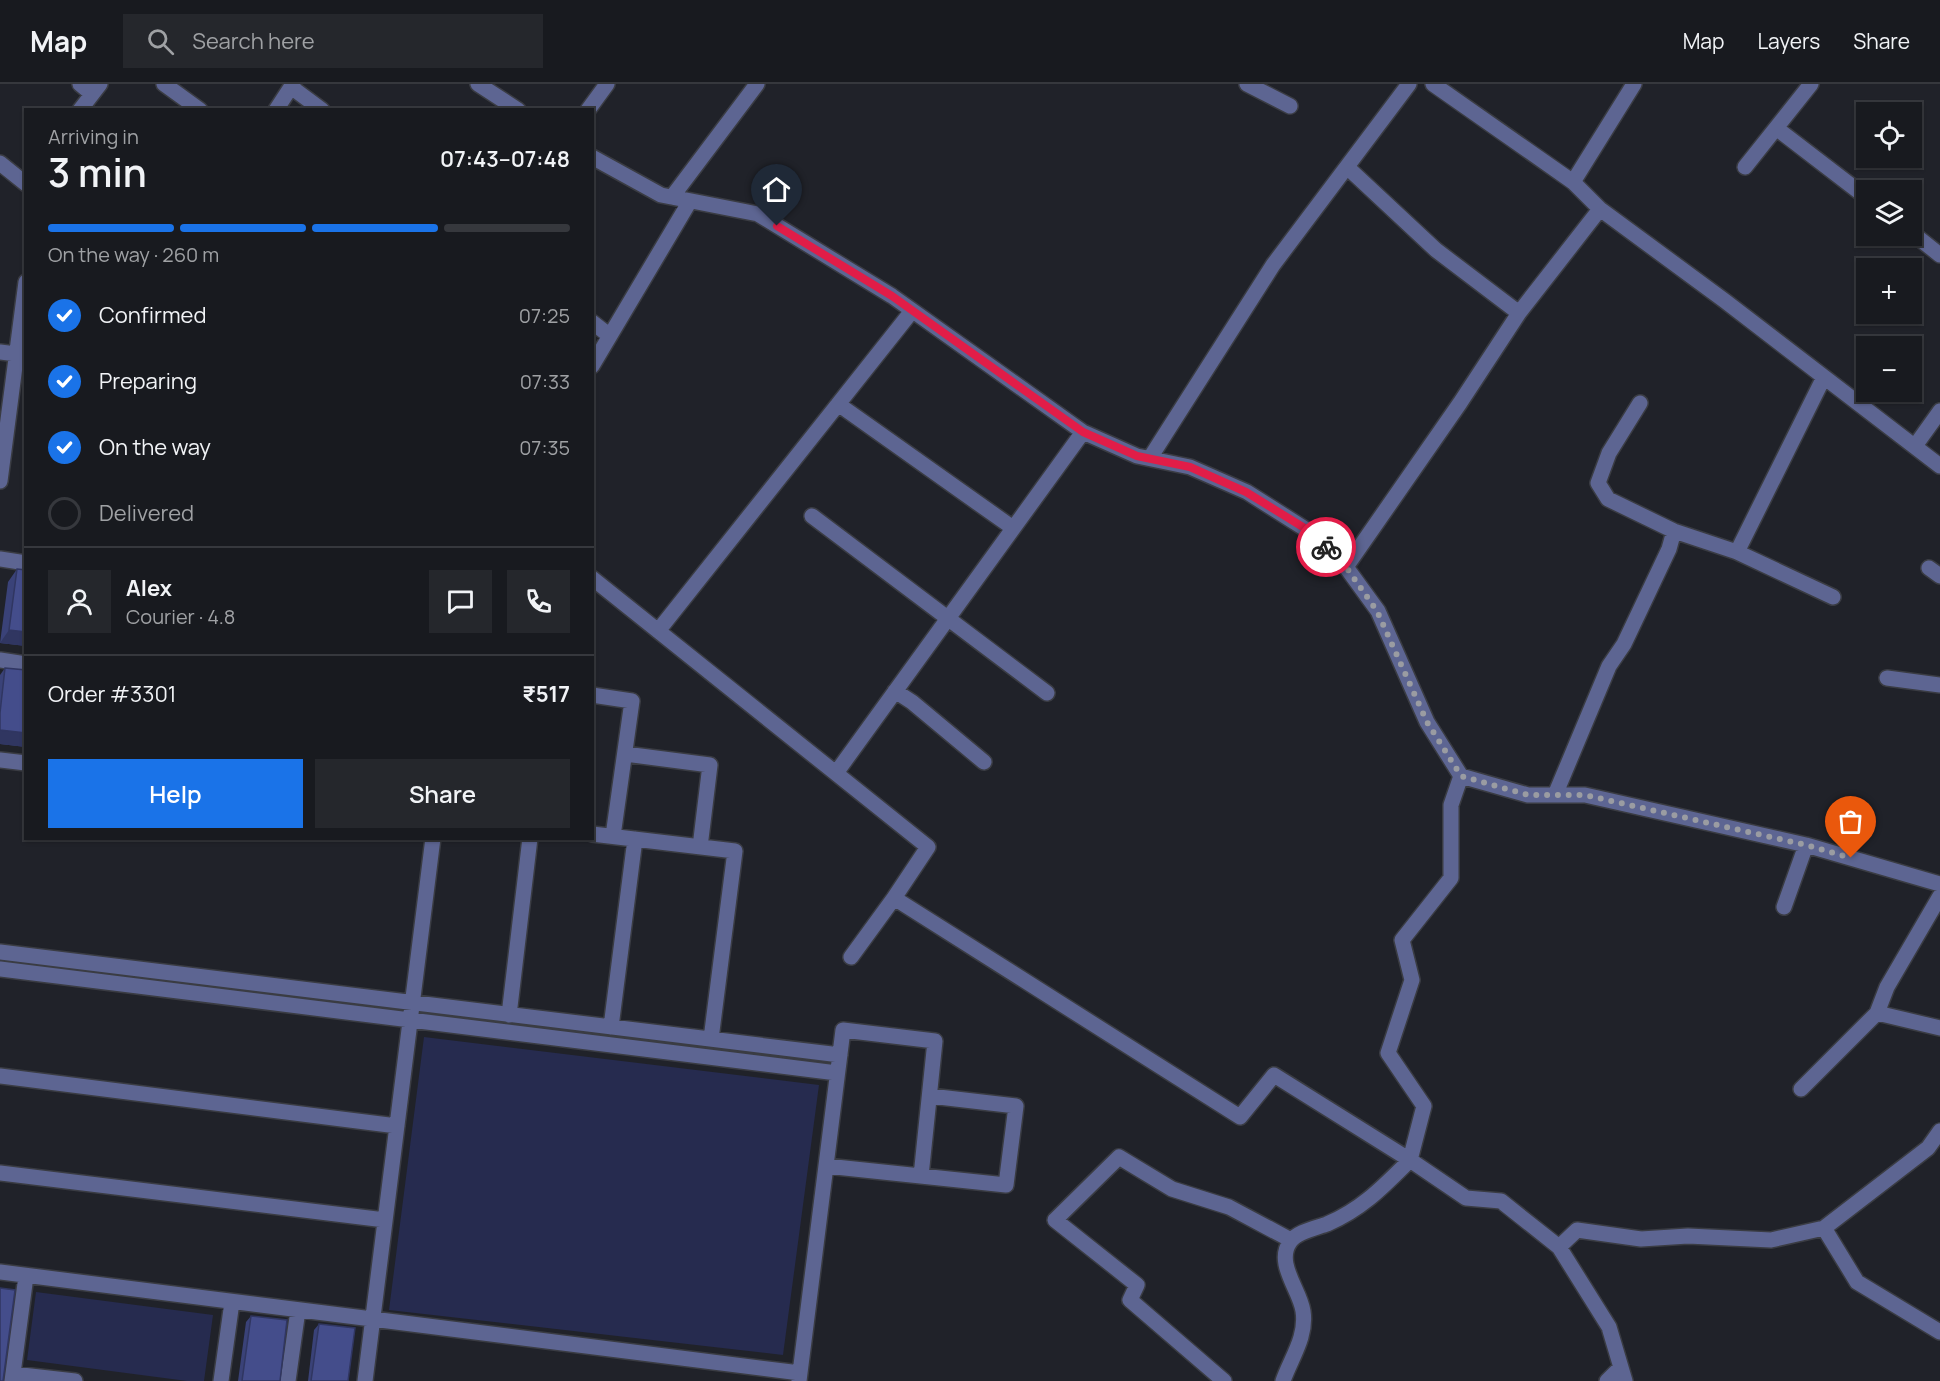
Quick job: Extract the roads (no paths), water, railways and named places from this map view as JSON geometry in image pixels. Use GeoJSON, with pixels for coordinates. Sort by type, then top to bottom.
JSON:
{"type":"FeatureCollection","features":[{"type":"Feature","properties":{"kind":"street"},"geometry":{"type":"LineString","coordinates":[[80,84],[91,100]]}},
{"type":"Feature","properties":{"kind":"street"},"geometry":{"type":"LineString","coordinates":[[164,84],[197,108]]}},
{"type":"Feature","properties":{"kind":"street"},"geometry":{"type":"LineString","coordinates":[[477,84],[515,108]]}},
{"type":"Feature","properties":{"kind":"street"},"geometry":{"type":"LineString","coordinates":[[589,108],[607,84]]}},
{"type":"Feature","properties":{"kind":"street"},"geometry":{"type":"LineString","coordinates":[[672,197],[757,84]]}},
{"type":"Feature","properties":{"kind":"street"},"geometry":{"type":"LineString","coordinates":[[1247,84],[1290,106]]}},
{"type":"Feature","properties":{"kind":"street"},"geometry":{"type":"LineString","coordinates":[[1150,458],[1273,265],[1409,84]]}},
{"type":"Feature","properties":{"kind":"street"},"geometry":{"type":"LineString","coordinates":[[1432,84],[1573,182],[1600,208],[1940,466]]}},
{"type":"Feature","properties":{"kind":"street"},"geometry":{"type":"LineString","coordinates":[[1573,182],[1635,84]]}},
{"type":"Feature","properties":{"kind":"street"},"geometry":{"type":"LineString","coordinates":[[1745,167],[1811,84]]}},
{"type":"Feature","properties":{"kind":"street"},"geometry":{"type":"LineString","coordinates":[[277,108],[292,85],[320,108]]}},
{"type":"Feature","properties":{"kind":"street"},"geometry":{"type":"LineString","coordinates":[[1776,128],[1856,189]]}},
{"type":"Feature","properties":{"kind":"street"},"geometry":{"type":"LineString","coordinates":[[594,158],[661,195],[758,214],[912,311],[1083,432],[1137,456],[1190,467],[1246,492],[1311,532],[1346,567],[1377,611],[1427,722],[1461,776],[1528,795],[1585,795],[1806,845],[1940,884]]}},
{"type":"Feature","properties":{"kind":"street"},"geometry":{"type":"LineString","coordinates":[[0,163],[24,182]]}},
{"type":"Feature","properties":{"kind":"street"},"geometry":{"type":"LineString","coordinates":[[1347,167],[1436,250],[1519,313]]}},
{"type":"Feature","properties":{"kind":"street"},"geometry":{"type":"LineString","coordinates":[[594,363],[690,201]]}},
{"type":"Feature","properties":{"kind":"street"},"geometry":{"type":"LineString","coordinates":[[1346,567],[1460,403],[1519,313],[1600,208]]}},
{"type":"Feature","properties":{"kind":"street"},"geometry":{"type":"LineString","coordinates":[[1922,241],[1940,255]]}},
{"type":"Feature","properties":{"kind":"street"},"geometry":{"type":"LineString","coordinates":[[0,481],[24,303]]}},
{"type":"Feature","properties":{"kind":"street"},"geometry":{"type":"LineString","coordinates":[[658,631],[912,311]]}},
{"type":"Feature","properties":{"kind":"street"},"geometry":{"type":"LineString","coordinates":[[594,324],[610,336]]}},
{"type":"Feature","properties":{"kind":"street"},"geometry":{"type":"LineString","coordinates":[[0,352],[20,344]]}},
{"type":"Feature","properties":{"kind":"street"},"geometry":{"type":"LineString","coordinates":[[1737,552],[1824,377]]}},
{"type":"Feature","properties":{"kind":"street"},"geometry":{"type":"LineString","coordinates":[[1640,403],[1609,453],[1598,483],[1608,499],[1674,531],[1737,552],[1833,597]]}},
{"type":"Feature","properties":{"kind":"street"},"geometry":{"type":"LineString","coordinates":[[838,404],[1013,528]]}},
{"type":"Feature","properties":{"kind":"street"},"geometry":{"type":"LineString","coordinates":[[1915,446],[1940,411]]}},
{"type":"Feature","properties":{"kind":"street"},"geometry":{"type":"LineString","coordinates":[[836,773],[1083,432]]}},
{"type":"Feature","properties":{"kind":"street"},"geometry":{"type":"LineString","coordinates":[[812,516],[1047,693]]}},
{"type":"Feature","properties":{"kind":"street"},"geometry":{"type":"LineString","coordinates":[[1555,795],[1609,666],[1624,644],[1669,549],[1674,531]]}},
{"type":"Feature","properties":{"kind":"street"},"geometry":{"type":"LineString","coordinates":[[0,560],[24,563]]}},
{"type":"Feature","properties":{"kind":"street"},"geometry":{"type":"LineString","coordinates":[[594,580],[928,847],[851,957]]}},
{"type":"Feature","properties":{"kind":"street"},"geometry":{"type":"LineString","coordinates":[[0,660],[24,664]]}},
{"type":"Feature","properties":{"kind":"street"},"geometry":{"type":"LineString","coordinates":[[1887,678],[1940,685]]}},
{"type":"Feature","properties":{"kind":"street"},"geometry":{"type":"LineString","coordinates":[[896,691],[984,762]]}},
{"type":"Feature","properties":{"kind":"street"},"geometry":{"type":"LineString","coordinates":[[594,695],[632,701],[613,836]]}},
{"type":"Feature","properties":{"kind":"street"},"geometry":{"type":"LineString","coordinates":[[624,754],[710,765],[700,847]]}},
{"type":"Feature","properties":{"kind":"street"},"geometry":{"type":"LineString","coordinates":[[0,760],[24,763]]}},
{"type":"Feature","properties":{"kind":"street"},"geometry":{"type":"LineString","coordinates":[[1291,1240],[1344,1217],[1363,1205],[1410,1161],[1424,1106],[1388,1053],[1412,980],[1402,940],[1451,878],[1451,805],[1461,776]]}},
{"type":"Feature","properties":{"kind":"street"},"geometry":{"type":"LineString","coordinates":[[594,834],[735,851],[711,1039]]}},
{"type":"Feature","properties":{"kind":"street"},"geometry":{"type":"LineString","coordinates":[[610,1027],[635,839]]}},
{"type":"Feature","properties":{"kind":"street"},"geometry":{"type":"LineString","coordinates":[[365,1381],[433,840]]}},
{"type":"Feature","properties":{"kind":"street"},"geometry":{"type":"LineString","coordinates":[[509,1015],[530,840]]}},
{"type":"Feature","properties":{"kind":"street"},"geometry":{"type":"LineString","coordinates":[[1784,907],[1806,845]]}},
{"type":"Feature","properties":{"kind":"street"},"geometry":{"type":"LineString","coordinates":[[1801,1089],[1877,1013],[1887,987],[1940,896]]}},
{"type":"Feature","properties":{"kind":"street"},"geometry":{"type":"LineString","coordinates":[[894,898],[1240,1117],[1274,1075],[1466,1198],[1501,1201],[1559,1247],[1609,1327],[1623,1374],[1607,1381]]}},
{"type":"Feature","properties":{"kind":"street"},"geometry":{"type":"LineString","coordinates":[[0,952],[840,1055]]}},
{"type":"Feature","properties":{"kind":"street"},"geometry":{"type":"LineString","coordinates":[[0,969],[837,1073]]}},
{"type":"Feature","properties":{"kind":"street"},"geometry":{"type":"LineString","coordinates":[[1877,1013],[1940,1028]]}},
{"type":"Feature","properties":{"kind":"street"},"geometry":{"type":"LineString","coordinates":[[0,1272],[373,1319],[800,1377],[843,1029],[935,1041],[921,1176]]}},
{"type":"Feature","properties":{"kind":"street"},"geometry":{"type":"LineString","coordinates":[[0,1076],[397,1126]]}},
{"type":"Feature","properties":{"kind":"street"},"geometry":{"type":"LineString","coordinates":[[826,1166],[1006,1185],[1016,1106],[930,1096]]}},
{"type":"Feature","properties":{"kind":"street"},"geometry":{"type":"LineString","coordinates":[[1559,1247],[1577,1230],[1641,1239],[1688,1236],[1771,1240],[1824,1228],[1928,1148],[1940,1131]]}},
{"type":"Feature","properties":{"kind":"street"},"geometry":{"type":"LineString","coordinates":[[1224,1381],[1130,1300],[1137,1285],[1055,1220],[1119,1156],[1172,1188],[1228,1207],[1291,1240]]}},
{"type":"Feature","properties":{"kind":"street"},"geometry":{"type":"LineString","coordinates":[[0,1173],[385,1220]]}},
{"type":"Feature","properties":{"kind":"street"},"geometry":{"type":"LineString","coordinates":[[1824,1228],[1857,1282],[1940,1332]]}},
{"type":"Feature","properties":{"kind":"street"},"geometry":{"type":"LineString","coordinates":[[1283,1381],[1299,1348],[1304,1326],[1300,1296],[1285,1261],[1291,1240]]}},
{"type":"Feature","properties":{"kind":"street"},"geometry":{"type":"LineString","coordinates":[[26,1276],[12,1377],[75,1381]]}},
{"type":"Feature","properties":{"kind":"street"},"geometry":{"type":"LineString","coordinates":[[221,1381],[232,1302]]}},
{"type":"Feature","properties":{"kind":"street"},"geometry":{"type":"LineString","coordinates":[[288,1381],[298,1310]]}}]}
